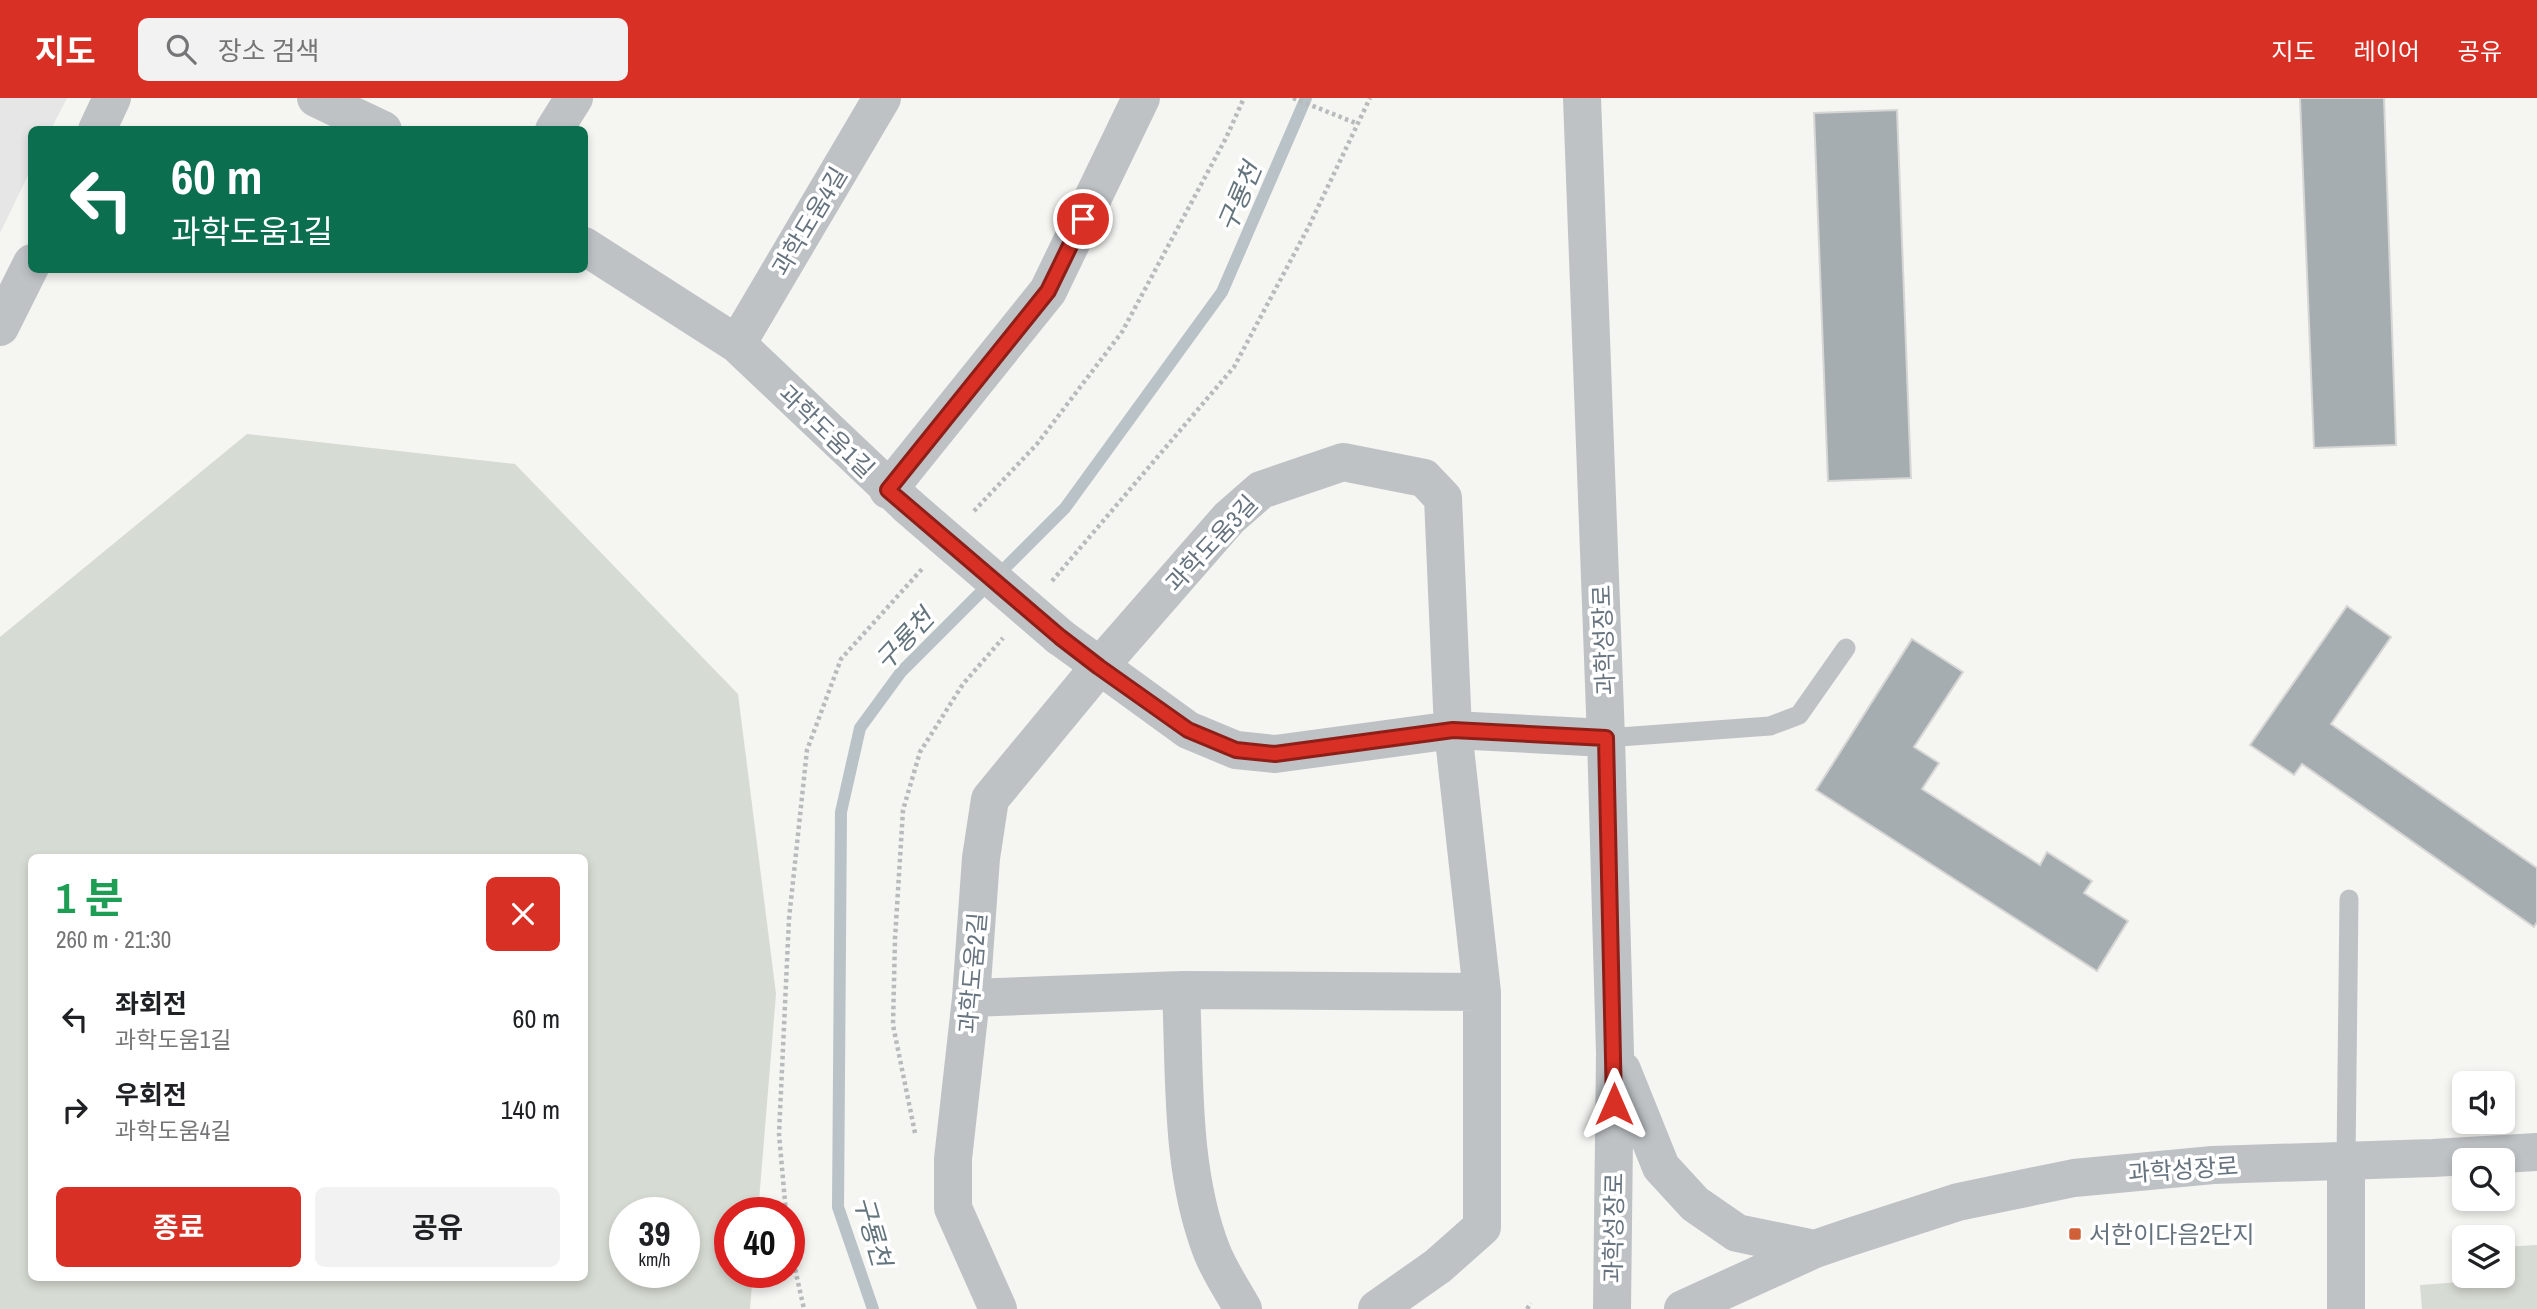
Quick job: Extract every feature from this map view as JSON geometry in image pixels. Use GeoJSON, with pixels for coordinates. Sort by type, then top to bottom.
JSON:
{"type":"FeatureCollection","features":[{"type":"Feature","properties":{"kind":"street"},"geometry":{"type":"LineString","coordinates":[[99,126],[112,98]]}},
{"type":"Feature","properties":{"kind":"street"},"geometry":{"type":"LineString","coordinates":[[316,98],[368,114]]}},
{"type":"Feature","properties":{"kind":"street"},"geometry":{"type":"LineString","coordinates":[[556,126],[574,98]]}},
{"type":"Feature","properties":{"kind":"street","name":"과학도움4길"},"geometry":{"type":"LineString","coordinates":[[737,344],[882,98]]}},
{"type":"Feature","properties":{"kind":"street"},"geometry":{"type":"LineString","coordinates":[[898,498],[1048,291],[1141,98]]}},
{"type":"Feature","properties":{"kind":"street","name":"과학성장로"},"geometry":{"type":"LineString","coordinates":[[1582,98],[1615,1053],[1612,1309]]}},
{"type":"Feature","properties":{"kind":"street","name":"과학도움1길"},"geometry":{"type":"LineString","coordinates":[[588,249],[737,344],[898,498],[1060,637],[1188,730],[1236,750],[1275,754],[1453,730],[1606,738]]}},
{"type":"Feature","properties":{"kind":"street"},"geometry":{"type":"LineString","coordinates":[[0,327],[28,271]]}},
{"type":"Feature","properties":{"kind":"street","name":"과학도움3길"},"geometry":{"type":"LineString","coordinates":[[1099,667],[1229,518],[1261,490],[1343,462],[1424,478],[1443,498],[1453,730]]}},
{"type":"Feature","properties":{"kind":"street","name":"과학도움2길"},"geometry":{"type":"LineString","coordinates":[[998,1309],[953,1208],[953,1159],[971,998],[981,858],[990,799],[1099,667]]}},
{"type":"Feature","properties":{"kind":"street"},"geometry":{"type":"LineString","coordinates":[[1377,1309],[1438,1266],[1482,1227],[1482,992],[1453,730]]}},
{"type":"Feature","properties":{"kind":"street"},"geometry":{"type":"LineString","coordinates":[[971,998],[1181,990],[1482,992]]}},
{"type":"Feature","properties":{"kind":"street"},"geometry":{"type":"LineString","coordinates":[[1181,990],[1189,1149],[1198,1202],[1212,1253],[1243,1309]]}},
{"type":"Feature","properties":{"kind":"street"},"geometry":{"type":"LineString","coordinates":[[1615,1053],[1661,1167],[1695,1204],[1737,1233],[1815,1248]]}},
{"type":"Feature","properties":{"kind":"street","name":"과학성장로"},"geometry":{"type":"LineString","coordinates":[[1683,1309],[1815,1248],[1958,1202],[2074,1178],[2213,1165],[2537,1152]]}},
{"type":"Feature","properties":{"kind":"street"},"geometry":{"type":"LineString","coordinates":[[2346,1160],[2346,1309]]}},
{"type":"Feature","properties":{"kind":"lane"},"geometry":{"type":"LineString","coordinates":[[1606,738],[1770,726],[1799,715],[1846,648]]}},
{"type":"Feature","properties":{"kind":"lane"},"geometry":{"type":"LineString","coordinates":[[2346,1160],[2349,899]]}},
{"type":"Feature","properties":{"kind":"path"},"geometry":{"type":"LineString","coordinates":[[966,520],[1037,444],[1122,332],[1226,138],[1244,98]]}},
{"type":"Feature","properties":{"kind":"path"},"geometry":{"type":"LineString","coordinates":[[1293,98],[1358,124]]}},
{"type":"Feature","properties":{"kind":"path"},"geometry":{"type":"LineString","coordinates":[[785,1197],[779,1134],[789,919],[807,750],[841,659],[930,560]]}},
{"type":"Feature","properties":{"kind":"path"},"geometry":{"type":"LineString","coordinates":[[799,1288],[804,1309]]}},
{"type":"Feature","properties":{"kind":"path"},"geometry":{"type":"LineString","coordinates":[[1527,1309],[1531,1303]]}},
{"type":"Feature","properties":{"kind":"shaded area"},"geometry":{"type":"Polygon","coordinates":[[[0,98],[67,98],[53,126],[28,126],[28,175],[0,233],[0,98]]]}},
{"type":"Feature","properties":{"kind":"shaded area"},"geometry":{"type":"Polygon","coordinates":[[[247,434],[515,464],[738,694],[776,994],[759,1197],[714,1197],[714,1288],[752,1288],[750,1309],[0,1309],[0,637],[247,434]]]}},
{"type":"Feature","properties":{"kind":"shaded area"},"geometry":{"type":"Polygon","coordinates":[[[2537,1245],[2537,1309],[2422,1309],[2420,1285],[2452,1283],[2452,1288],[2515,1288],[2515,1246],[2537,1245]]]}},
{"type":"Feature","properties":{"kind":"building"},"geometry":{"type":"Polygon","coordinates":[[[2300,98],[2384,98],[2396,445],[2314,448],[2300,98]]]}},
{"type":"Feature","properties":{"kind":"building"},"geometry":{"type":"Polygon","coordinates":[[[1897,110],[1911,478],[1828,481],[1814,113],[1897,110]]]}},
{"type":"Feature","properties":{"kind":"building"},"geometry":{"type":"Polygon","coordinates":[[[2347,606],[2391,637],[2331,724],[2537,868],[2537,922],[2534,927],[2302,764],[2294,775],[2250,745],[2347,606]]]}},
{"type":"Feature","properties":{"kind":"building"},"geometry":{"type":"Polygon","coordinates":[[[1912,639],[1963,672],[1914,747],[1939,763],[1922,789],[2040,865],[2047,852],[2092,881],[2084,893],[2128,921],[2097,971],[1816,790],[1912,639]]]}},
{"type":"Feature","properties":{"kind":"waterway","name":"구룡천"},"geometry":{"type":"LineString","coordinates":[[873,1309],[838,1207],[841,812],[860,728],[901,672],[1065,508],[1222,292],[1306,98]]}},
{"type":"Feature","properties":{"kind":"place","name":"서한이다음2단지"},"geometry":{"type":"Point","coordinates":[2075,1234]}},
{"type":"Feature","properties":{"kind":"route"},"geometry":{"type":"LineString","coordinates":[[1083,219],[1048,291],[888,490],[1099,667],[1188,730],[1236,750],[1275,754],[1453,730],[1606,738],[1615,1053],[1614,1104]]}}]}
